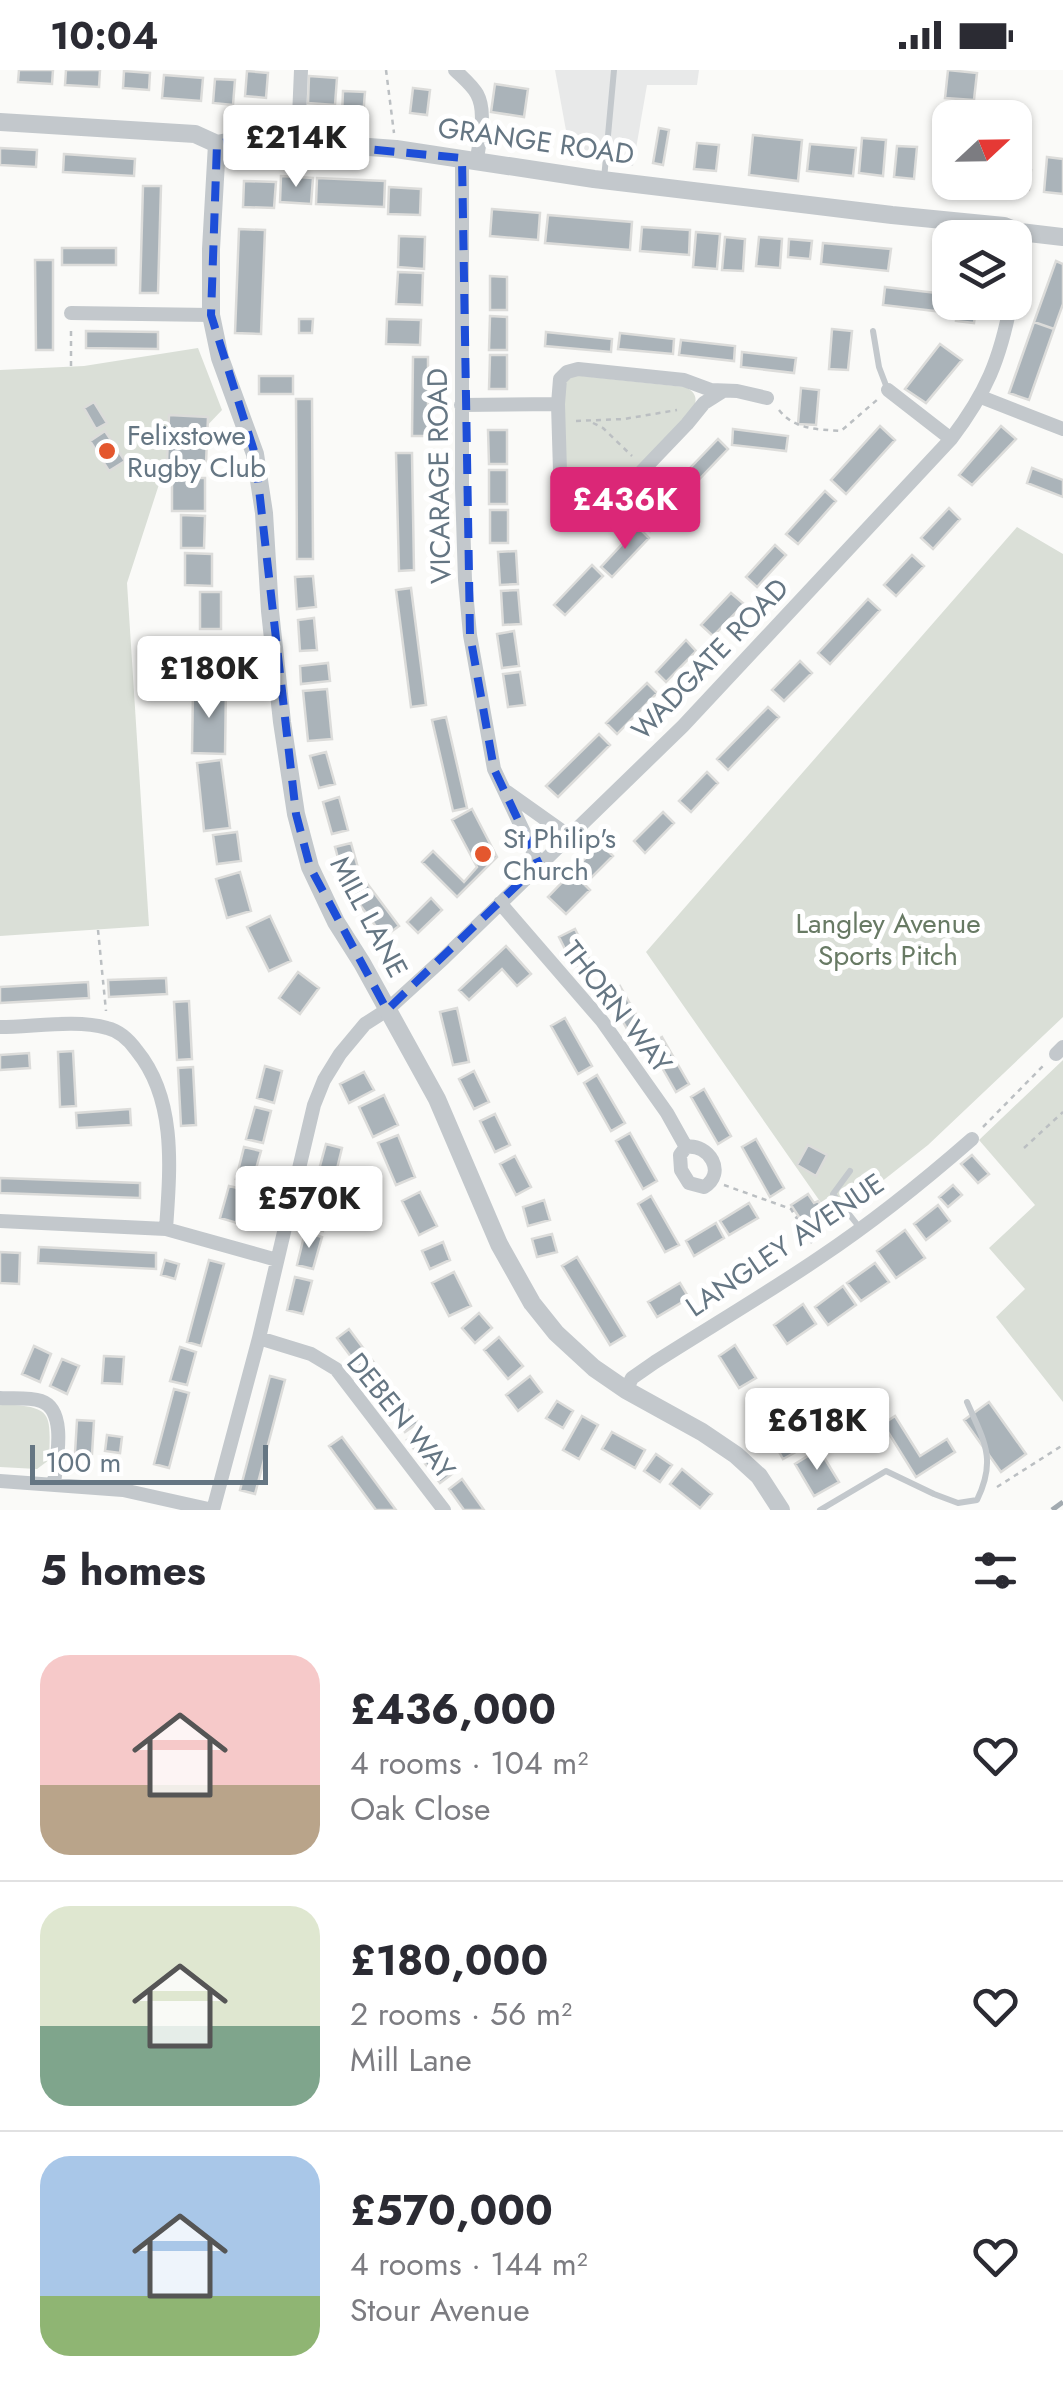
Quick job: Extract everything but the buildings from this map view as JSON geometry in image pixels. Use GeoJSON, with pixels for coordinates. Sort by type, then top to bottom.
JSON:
{"type":"FeatureCollection","features":[{"type":"Feature","properties":{"kind":"street"},"geometry":{"type":"LineString","coordinates":[[298,142],[301,70]]}},
{"type":"Feature","properties":{"kind":"street","name":"VICARAGE ROAD"},"geometry":{"type":"LineString","coordinates":[[454,70],[476,92],[481,118],[470,159],[461,405],[468,614],[494,769],[539,864]]}},
{"type":"Feature","properties":{"kind":"street","name":"GRANGE ROAD"},"geometry":{"type":"LineString","coordinates":[[0,122],[196,134],[216,144],[247,138],[396,149],[604,180],[948,220]]}},
{"type":"Feature","properties":{"kind":"street","name":"MILL LANE"},"geometry":{"type":"LineString","coordinates":[[216,144],[212,316],[220,358],[255,454],[264,512],[277,683],[296,814],[310,866],[336,922],[449,1123],[499,1244],[546,1321],[567,1344],[626,1390],[736,1455],[759,1476],[780,1510]]}},
{"type":"Feature","properties":{"kind":"street","name":"GRANGE ROAD"},"geometry":{"type":"LineString","coordinates":[[1032,234],[1063,238]]}},
{"type":"Feature","properties":{"kind":"street"},"geometry":{"type":"LineString","coordinates":[[71,312],[212,316]]}},
{"type":"Feature","properties":{"kind":"street","name":"WADGATE ROAD"},"geometry":{"type":"LineString","coordinates":[[212,1510],[260,1338],[317,1095],[324,1080],[365,1024],[387,1010],[683,726],[951,440],[981,398],[994,368],[1006,320]]}},
{"type":"Feature","properties":{"kind":"street"},"geometry":{"type":"LineString","coordinates":[[723,390],[698,409],[598,516],[582,524],[570,520],[563,512],[558,404],[560,379],[568,372],[578,369],[684,380],[705,389],[723,390],[767,398]]}},
{"type":"Feature","properties":{"kind":"street"},"geometry":{"type":"LineString","coordinates":[[888,390],[951,440]]}},
{"type":"Feature","properties":{"kind":"street"},"geometry":{"type":"LineString","coordinates":[[981,398],[1063,430]]}},
{"type":"Feature","properties":{"kind":"street"},"geometry":{"type":"LineString","coordinates":[[461,405],[558,404]]}},
{"type":"Feature","properties":{"kind":"street"},"geometry":{"type":"LineString","coordinates":[[502,789],[569,836]]}},
{"type":"Feature","properties":{"kind":"street","name":"THORN WAY"},"geometry":{"type":"LineString","coordinates":[[500,904],[602,1020],[686,1147]]}},
{"type":"Feature","properties":{"kind":"street"},"geometry":{"type":"LineString","coordinates":[[0,1027],[76,1024],[107,1028],[120,1034],[140,1054],[157,1086],[166,1124],[166,1228]]}},
{"type":"Feature","properties":{"kind":"street","name":"LANGLEY AVENUE"},"geometry":{"type":"LineString","coordinates":[[626,1390],[632,1378],[820,1258],[972,1139]]}},
{"type":"Feature","properties":{"kind":"street","name":"THORN WAY"},"geometry":{"type":"LineString","coordinates":[[694,1145],[705,1150],[714,1168],[714,1180],[700,1188],[687,1181],[679,1163],[686,1147],[694,1145]]}},
{"type":"Feature","properties":{"kind":"street"},"geometry":{"type":"LineString","coordinates":[[0,1221],[166,1228],[277,1260]]}},
{"type":"Feature","properties":{"kind":"street","name":"DEBEN WAY"},"geometry":{"type":"LineString","coordinates":[[260,1338],[312,1354],[336,1369],[444,1510]]}},
{"type":"Feature","properties":{"kind":"street"},"geometry":{"type":"LineString","coordinates":[[0,1398],[39,1400],[53,1410],[58,1424],[54,1484]]}},
{"type":"Feature","properties":{"kind":"street"},"geometry":{"type":"LineString","coordinates":[[0,1481],[123,1490],[212,1510]]}},
{"type":"Feature","properties":{"kind":"lane"},"geometry":{"type":"LineString","coordinates":[[604,180],[614,70]]}},
{"type":"Feature","properties":{"kind":"lane"},"geometry":{"type":"LineString","coordinates":[[873,331],[879,368],[888,390]]}},
{"type":"Feature","properties":{"kind":"lane"},"geometry":{"type":"LineString","coordinates":[[850,1171],[834,1194],[860,1228]]}},
{"type":"Feature","properties":{"kind":"lane"},"geometry":{"type":"LineString","coordinates":[[820,1510],[886,1471],[958,1503],[976,1500],[986,1482],[989,1465],[983,1438],[967,1402]]}},
{"type":"Feature","properties":{"kind":"path"},"geometry":{"type":"LineString","coordinates":[[386,70],[396,149]]}},
{"type":"Feature","properties":{"kind":"path"},"geometry":{"type":"LineString","coordinates":[[71,312],[71,366]]}},
{"type":"Feature","properties":{"kind":"path"},"geometry":{"type":"LineString","coordinates":[[767,398],[794,424],[841,431],[888,390]]}},
{"type":"Feature","properties":{"kind":"path"},"geometry":{"type":"LineString","coordinates":[[558,420],[624,419],[698,409]]}},
{"type":"Feature","properties":{"kind":"path"},"geometry":{"type":"LineString","coordinates":[[590,421],[603,428],[644,468]]}},
{"type":"Feature","properties":{"kind":"path"},"geometry":{"type":"LineString","coordinates":[[98,930],[107,1028]]}},
{"type":"Feature","properties":{"kind":"path"},"geometry":{"type":"LineString","coordinates":[[972,1139],[1060,1050]]}},
{"type":"Feature","properties":{"kind":"path"},"geometry":{"type":"LineString","coordinates":[[1024,1148],[1063,1112]]}},
{"type":"Feature","properties":{"kind":"path"},"geometry":{"type":"LineString","coordinates":[[714,1180],[791,1208],[820,1258]]}},
{"type":"Feature","properties":{"kind":"path"},"geometry":{"type":"LineString","coordinates":[[976,1500],[1063,1445]]}},
{"type":"Feature","properties":{"kind":"highlighted area"},"geometry":{"type":"Polygon","coordinates":[[[247,138],[462,158],[470,635],[494,769],[539,864],[387,1010],[310,867],[296,814],[255,454],[211,315],[217,144],[247,138]]]}},
{"type":"Feature","properties":{"kind":"shaded area"},"geometry":{"type":"Polygon","coordinates":[[[555,70],[699,70],[697,85],[647,85],[633,166],[571,158],[555,70]]]}},
{"type":"Feature","properties":{"kind":"green space"},"geometry":{"type":"Polygon","coordinates":[[[198,348],[222,410],[163,472],[127,583],[149,926],[0,936],[0,370],[84,366],[198,348]]]}},
{"type":"Feature","properties":{"kind":"green space"},"geometry":{"type":"Polygon","coordinates":[[[573,375],[685,387],[696,398],[691,413],[588,517],[575,518],[565,504],[562,388],[573,375]]]}},
{"type":"Feature","properties":{"kind":"green space","name":"Langley Avenue Sports Pitch"},"geometry":{"type":"Polygon","coordinates":[[[1017,527],[1063,554],[1063,1017],[928,1145],[833,1220],[646,952],[1017,527]]]}},
{"type":"Feature","properties":{"kind":"green space"},"geometry":{"type":"Polygon","coordinates":[[[1063,1060],[1063,1402],[996,1317],[1025,1289],[989,1248],[1035,1205],[979,1140],[1063,1060]]]}},
{"type":"Feature","properties":{"kind":"green space"},"geometry":{"type":"Polygon","coordinates":[[[0,1404],[30,1407],[45,1414],[50,1431],[49,1460],[37,1469],[0,1467],[0,1404]]]}},
{"type":"Feature","properties":{"kind":"railway"},"geometry":{"type":"LineString","coordinates":[[1052,1510],[1063,1502]]}},
{"type":"Feature","properties":{"kind":"place","name":"Felixstowe Rugby Club"},"geometry":{"type":"Point","coordinates":[107,451]}},
{"type":"Feature","properties":{"kind":"place","name":"St Philip's Church"},"geometry":{"type":"Point","coordinates":[483,854]}}]}
